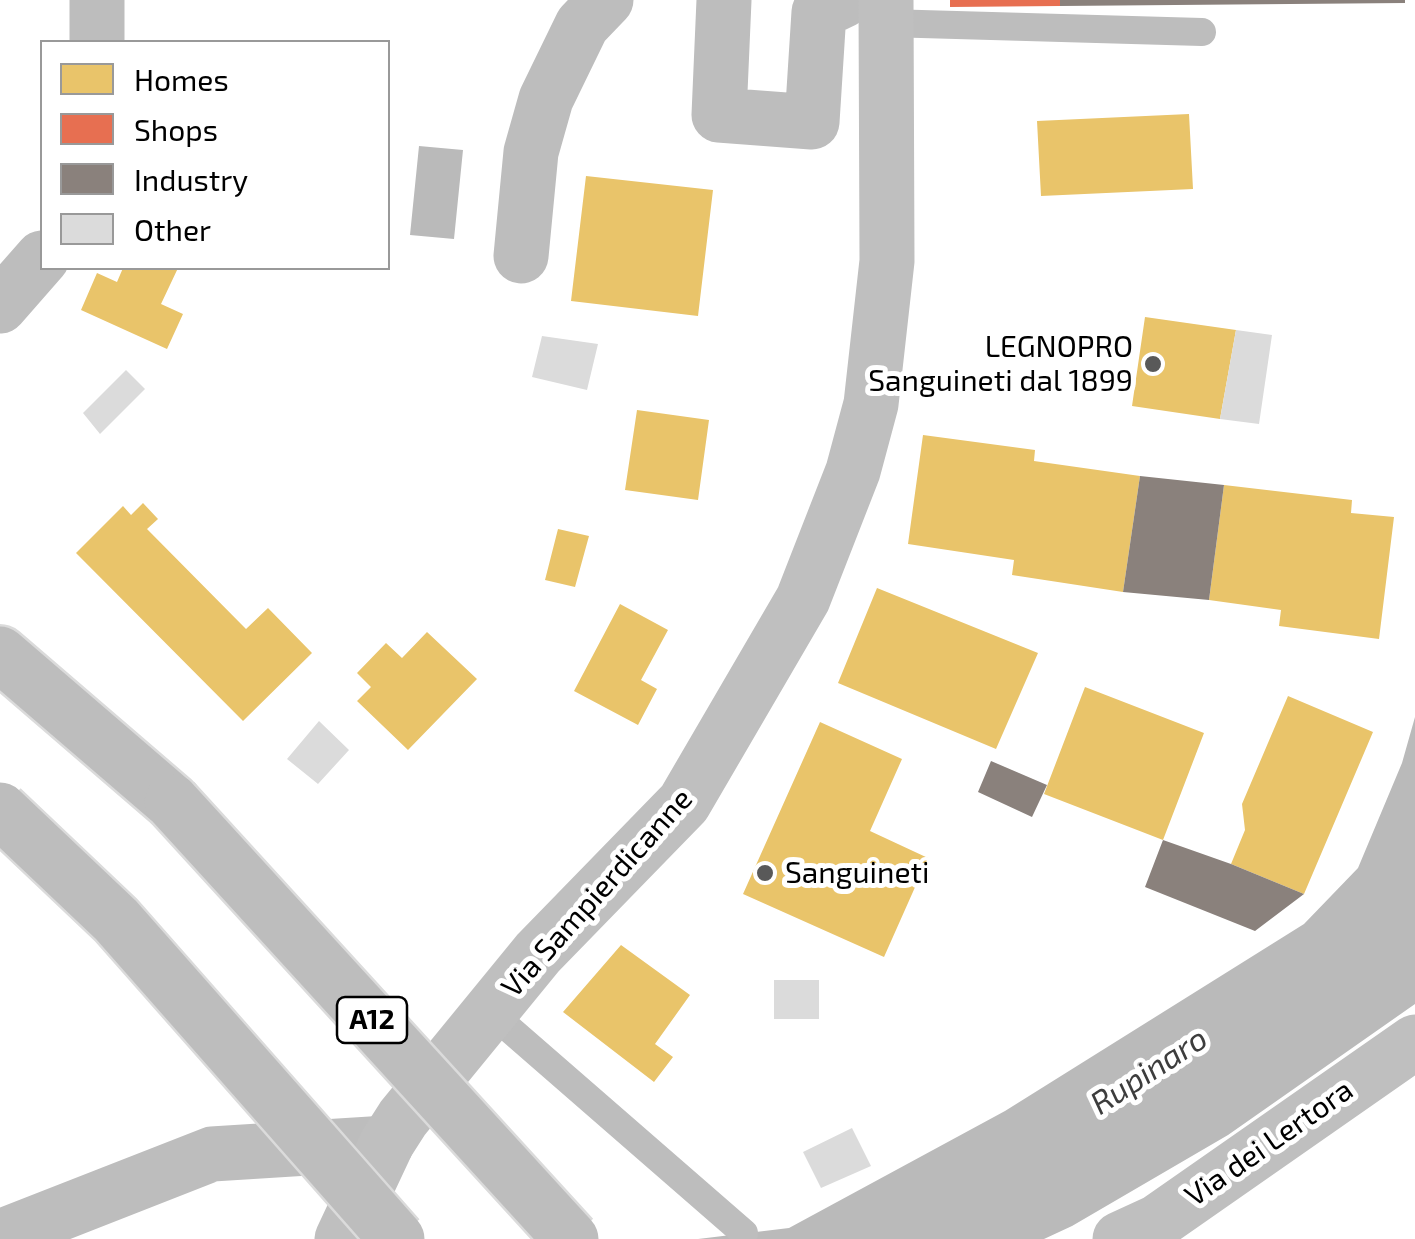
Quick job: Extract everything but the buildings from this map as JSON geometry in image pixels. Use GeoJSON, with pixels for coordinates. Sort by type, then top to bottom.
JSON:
{"type":"FeatureCollection","features":[{"type":"Feature","properties":{"kind":"main road"},"geometry":{"type":"LineString","coordinates":[[97,0],[97,40]]}},
{"type":"Feature","properties":{"kind":"main road"},"geometry":{"type":"LineString","coordinates":[[521,256],[531,152],[546,99],[582,24],[606,0]]}},
{"type":"Feature","properties":{"kind":"main road"},"geometry":{"type":"LineString","coordinates":[[724,0],[719,115],[812,122],[819,12],[872,8]]}},
{"type":"Feature","properties":{"kind":"main road","name":"Via Sampierdicanne"},"geometry":{"type":"LineString","coordinates":[[343,1238],[387,1143],[403,1118],[538,953],[684,803],[804,599],[854,472],[871,404],[887,261],[872,8]]}},
{"type":"Feature","properties":{"kind":"main road"},"geometry":{"type":"LineString","coordinates":[[0,306],[40,260]]}},
{"type":"Feature","properties":{"kind":"main road","name":"A12"},"geometry":{"type":"LineString","coordinates":[[0,654],[172,802],[571,1239]]}},
{"type":"Feature","properties":{"kind":"main road"},"geometry":{"type":"LineString","coordinates":[[0,810],[116,920],[397,1239]]}},
{"type":"Feature","properties":{"kind":"main road","name":"Via dei Lertora"},"geometry":{"type":"LineString","coordinates":[[1120,1239],[1157,1222],[1415,1042]]}},
{"type":"Feature","properties":{"kind":"main road"},"geometry":{"type":"LineString","coordinates":[[0,1237],[212,1154],[387,1143]]}},
{"type":"Feature","properties":{"kind":"lane"},"geometry":{"type":"LineString","coordinates":[[872,8],[1202,32]]}},
{"type":"Feature","properties":{"kind":"lane"},"geometry":{"type":"LineString","coordinates":[[490,1012],[744,1233]]}},
{"type":"Feature","properties":{"kind":"water"},"geometry":{"type":"Polygon","coordinates":[[[419,146],[463,150],[454,239],[410,235],[419,146]]]}},
{"type":"Feature","properties":{"kind":"water","name":"Rupinaro"},"geometry":{"type":"Polygon","coordinates":[[[1415,717],[1415,1004],[1228,1135],[1044,1239],[698,1239],[789,1228],[1005,1111],[1304,924],[1358,868],[1402,763],[1415,717]]]}},
{"type":"Feature","properties":{"kind":"place","name":"LEGNOPRO Sanguineti dal 1899"},"geometry":{"type":"Point","coordinates":[1153,364]}},
{"type":"Feature","properties":{"kind":"place","name":"Sanguineti"},"geometry":{"type":"Point","coordinates":[765,873]}}]}
